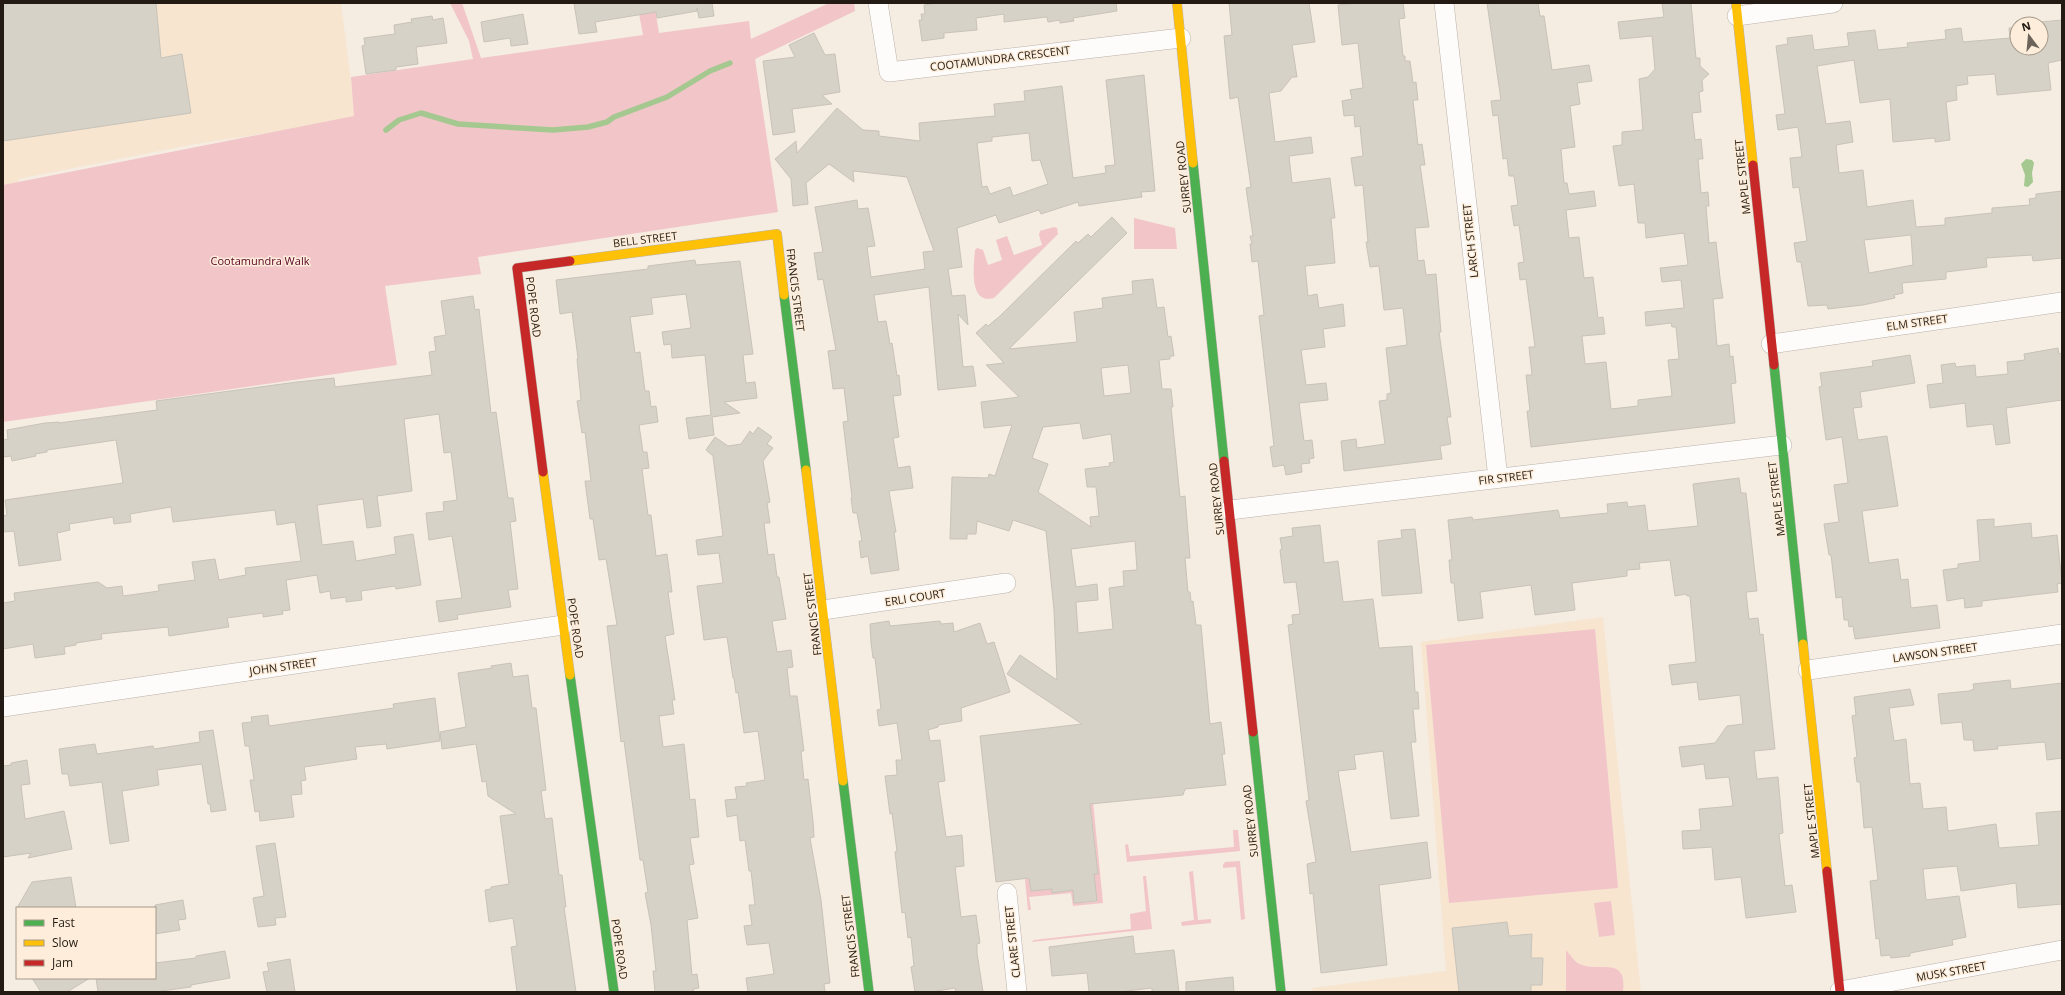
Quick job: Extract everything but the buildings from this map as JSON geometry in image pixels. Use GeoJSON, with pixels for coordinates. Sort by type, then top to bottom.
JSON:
{"type":"FeatureCollection","features":[{"type":"Feature","properties":{"kind":"street","name":"COOTAMUNDRA CRESCENT"},"geometry":{"type":"LineString","coordinates":[[878,3],[889,72],[1181,38]]}},
{"type":"Feature","properties":{"kind":"street","name":"SURREY ROAD"},"geometry":{"type":"LineString","coordinates":[[1178,3],[1281,992]]}},
{"type":"Feature","properties":{"kind":"street","name":"LARCH STREET"},"geometry":{"type":"LineString","coordinates":[[1444,3],[1498,478]]}},
{"type":"Feature","properties":{"kind":"street"},"geometry":{"type":"LineString","coordinates":[[1736,10],[1833,3]]}},
{"type":"Feature","properties":{"kind":"street","name":"MAPLE STREET"},"geometry":{"type":"LineString","coordinates":[[1736,10],[1782,445],[1808,670],[1840,992]]}},
{"type":"Feature","properties":{"kind":"street","name":"BELL STREET"},"geometry":{"type":"LineString","coordinates":[[517,268],[776,234]]}},
{"type":"Feature","properties":{"kind":"street","name":"FRANCIS STREET"},"geometry":{"type":"LineString","coordinates":[[776,234],[869,992]]}},
{"type":"Feature","properties":{"kind":"street","name":"POPE ROAD"},"geometry":{"type":"LineString","coordinates":[[517,268],[563,626],[614,992]]}},
{"type":"Feature","properties":{"kind":"street","name":"ELM STREET"},"geometry":{"type":"LineString","coordinates":[[1771,344],[2062,302]]}},
{"type":"Feature","properties":{"kind":"street","name":"FIR STREET"},"geometry":{"type":"LineString","coordinates":[[1230,510],[1782,445]]}},
{"type":"Feature","properties":{"kind":"street","name":"ERLI COURT"},"geometry":{"type":"LineString","coordinates":[[823,610],[1006,583]]}},
{"type":"Feature","properties":{"kind":"street","name":"JOHN STREET"},"geometry":{"type":"LineString","coordinates":[[3,707],[563,626]]}},
{"type":"Feature","properties":{"kind":"street","name":"LAWSON STREET"},"geometry":{"type":"LineString","coordinates":[[1808,670],[2062,634]]}},
{"type":"Feature","properties":{"kind":"street","name":"CLARE STREET"},"geometry":{"type":"LineString","coordinates":[[1007,893],[1017,992]]}},
{"type":"Feature","properties":{"kind":"street","name":"MUSK STREET"},"geometry":{"type":"LineString","coordinates":[[1840,992],[2062,950]]}},
{"type":"Feature","properties":{"kind":"shaded area"},"geometry":{"type":"Polygon","coordinates":[[[3,3],[341,3],[356,120],[195,144],[18,179],[20,187],[3,191],[3,3]]]}},
{"type":"Feature","properties":{"kind":"shaded area"},"geometry":{"type":"Polygon","coordinates":[[[2026,159],[2032,160],[2034,163],[2032,173],[2033,182],[2028,187],[2024,186],[2025,175],[2021,164],[2026,159]]]}},
{"type":"Feature","properties":{"kind":"shaded area"},"geometry":{"type":"Polygon","coordinates":[[[1603,617],[1641,992],[1313,992],[1312,988],[1446,971],[1421,642],[1603,617]]]}},
{"type":"Feature","properties":{"kind":"green space","name":"Cootamundra Walk"},"geometry":{"type":"Polygon","coordinates":[[[450,3],[462,3],[481,58],[643,35],[637,3],[654,3],[659,33],[749,21],[751,39],[829,3],[854,3],[855,11],[755,59],[778,212],[478,257],[481,274],[385,286],[397,365],[3,422],[3,185],[354,116],[351,77],[473,59],[469,41],[450,3]]]}},
{"type":"Feature","properties":{"kind":"green space"},"geometry":{"type":"Polygon","coordinates":[[[1134,218],[1175,228],[1177,249],[1134,249],[1134,218]]]}},
{"type":"Feature","properties":{"kind":"green space"},"geometry":{"type":"Polygon","coordinates":[[[1054,227],[1057,228],[1058,234],[994,298],[986,299],[980,296],[976,290],[974,282],[975,250],[977,248],[983,250],[988,265],[1002,260],[996,240],[1007,236],[1014,255],[1042,245],[1039,235],[1040,231],[1054,227]]]}},
{"type":"Feature","properties":{"kind":"green space"},"geometry":{"type":"Polygon","coordinates":[[[1595,629],[1618,888],[1449,903],[1426,645],[1595,629]]]}},
{"type":"Feature","properties":{"kind":"green space"},"geometry":{"type":"Polygon","coordinates":[[[1090,800],[1093,802],[1103,903],[1073,906],[1071,893],[1029,897],[1031,910],[1028,910],[1025,879],[1029,879],[1031,891],[1052,889],[1052,893],[1073,890],[1074,903],[1097,902],[1094,874],[1098,873],[1090,800]]]}},
{"type":"Feature","properties":{"kind":"green space"},"geometry":{"type":"Polygon","coordinates":[[[1233,830],[1238,830],[1240,851],[1127,862],[1125,845],[1128,844],[1130,856],[1234,847],[1233,830]]]}},
{"type":"Feature","properties":{"kind":"green space"},"geometry":{"type":"Polygon","coordinates":[[[1240,861],[1245,919],[1241,920],[1236,867],[1223,868],[1225,862],[1240,861]]]}},
{"type":"Feature","properties":{"kind":"green space"},"geometry":{"type":"Polygon","coordinates":[[[1193,871],[1198,920],[1211,919],[1211,923],[1182,926],[1181,922],[1194,920],[1189,872],[1193,871]]]}},
{"type":"Feature","properties":{"kind":"green space"},"geometry":{"type":"Polygon","coordinates":[[[1143,876],[1146,876],[1152,929],[1031,942],[1034,940],[1131,929],[1130,914],[1146,911],[1143,876]]]}},
{"type":"Feature","properties":{"kind":"green space"},"geometry":{"type":"Polygon","coordinates":[[[1611,901],[1615,935],[1599,937],[1594,903],[1611,901]]]}},
{"type":"Feature","properties":{"kind":"green space"},"geometry":{"type":"Polygon","coordinates":[[[1566,950],[1575,961],[1582,965],[1617,969],[1621,974],[1623,981],[1623,992],[1566,992],[1566,950]]]}},
{"type":"Feature","properties":{"kind":"waterway"},"geometry":{"type":"LineString","coordinates":[[386,130],[399,120],[421,113],[458,124],[553,130],[588,127],[607,122],[614,117],[667,97],[710,71],[730,63]]}},
{"type":"Feature","properties":{"kind":"traffic: fast"},"geometry":{"type":"LineString","coordinates":[[1193,163],[1224,461]]}},
{"type":"Feature","properties":{"kind":"traffic: fast"},"geometry":{"type":"LineString","coordinates":[[784,295],[806,470]]}},
{"type":"Feature","properties":{"kind":"traffic: fast"},"geometry":{"type":"LineString","coordinates":[[1774,365],[1803,644]]}},
{"type":"Feature","properties":{"kind":"traffic: fast"},"geometry":{"type":"LineString","coordinates":[[570,675],[614,992]]}},
{"type":"Feature","properties":{"kind":"traffic: fast"},"geometry":{"type":"LineString","coordinates":[[1253,732],[1281,992]]}},
{"type":"Feature","properties":{"kind":"traffic: fast"},"geometry":{"type":"LineString","coordinates":[[843,781],[869,992]]}},
{"type":"Feature","properties":{"kind":"traffic: slow"},"geometry":{"type":"LineString","coordinates":[[1177,3],[1193,163]]}},
{"type":"Feature","properties":{"kind":"traffic: slow"},"geometry":{"type":"LineString","coordinates":[[1736,3],[1753,165]]}},
{"type":"Feature","properties":{"kind":"traffic: slow"},"geometry":{"type":"LineString","coordinates":[[570,261],[777,234],[784,295]]}},
{"type":"Feature","properties":{"kind":"traffic: slow"},"geometry":{"type":"LineString","coordinates":[[806,470],[843,781]]}},
{"type":"Feature","properties":{"kind":"traffic: slow"},"geometry":{"type":"LineString","coordinates":[[543,472],[570,675]]}},
{"type":"Feature","properties":{"kind":"traffic: slow"},"geometry":{"type":"LineString","coordinates":[[1803,644],[1827,871]]}},
{"type":"Feature","properties":{"kind":"traffic: jam"},"geometry":{"type":"LineString","coordinates":[[1753,165],[1774,365]]}},
{"type":"Feature","properties":{"kind":"traffic: jam"},"geometry":{"type":"LineString","coordinates":[[543,472],[517,268],[570,261]]}},
{"type":"Feature","properties":{"kind":"traffic: jam"},"geometry":{"type":"LineString","coordinates":[[1224,461],[1253,732]]}},
{"type":"Feature","properties":{"kind":"traffic: jam"},"geometry":{"type":"LineString","coordinates":[[1827,871],[1840,992]]}}]}
